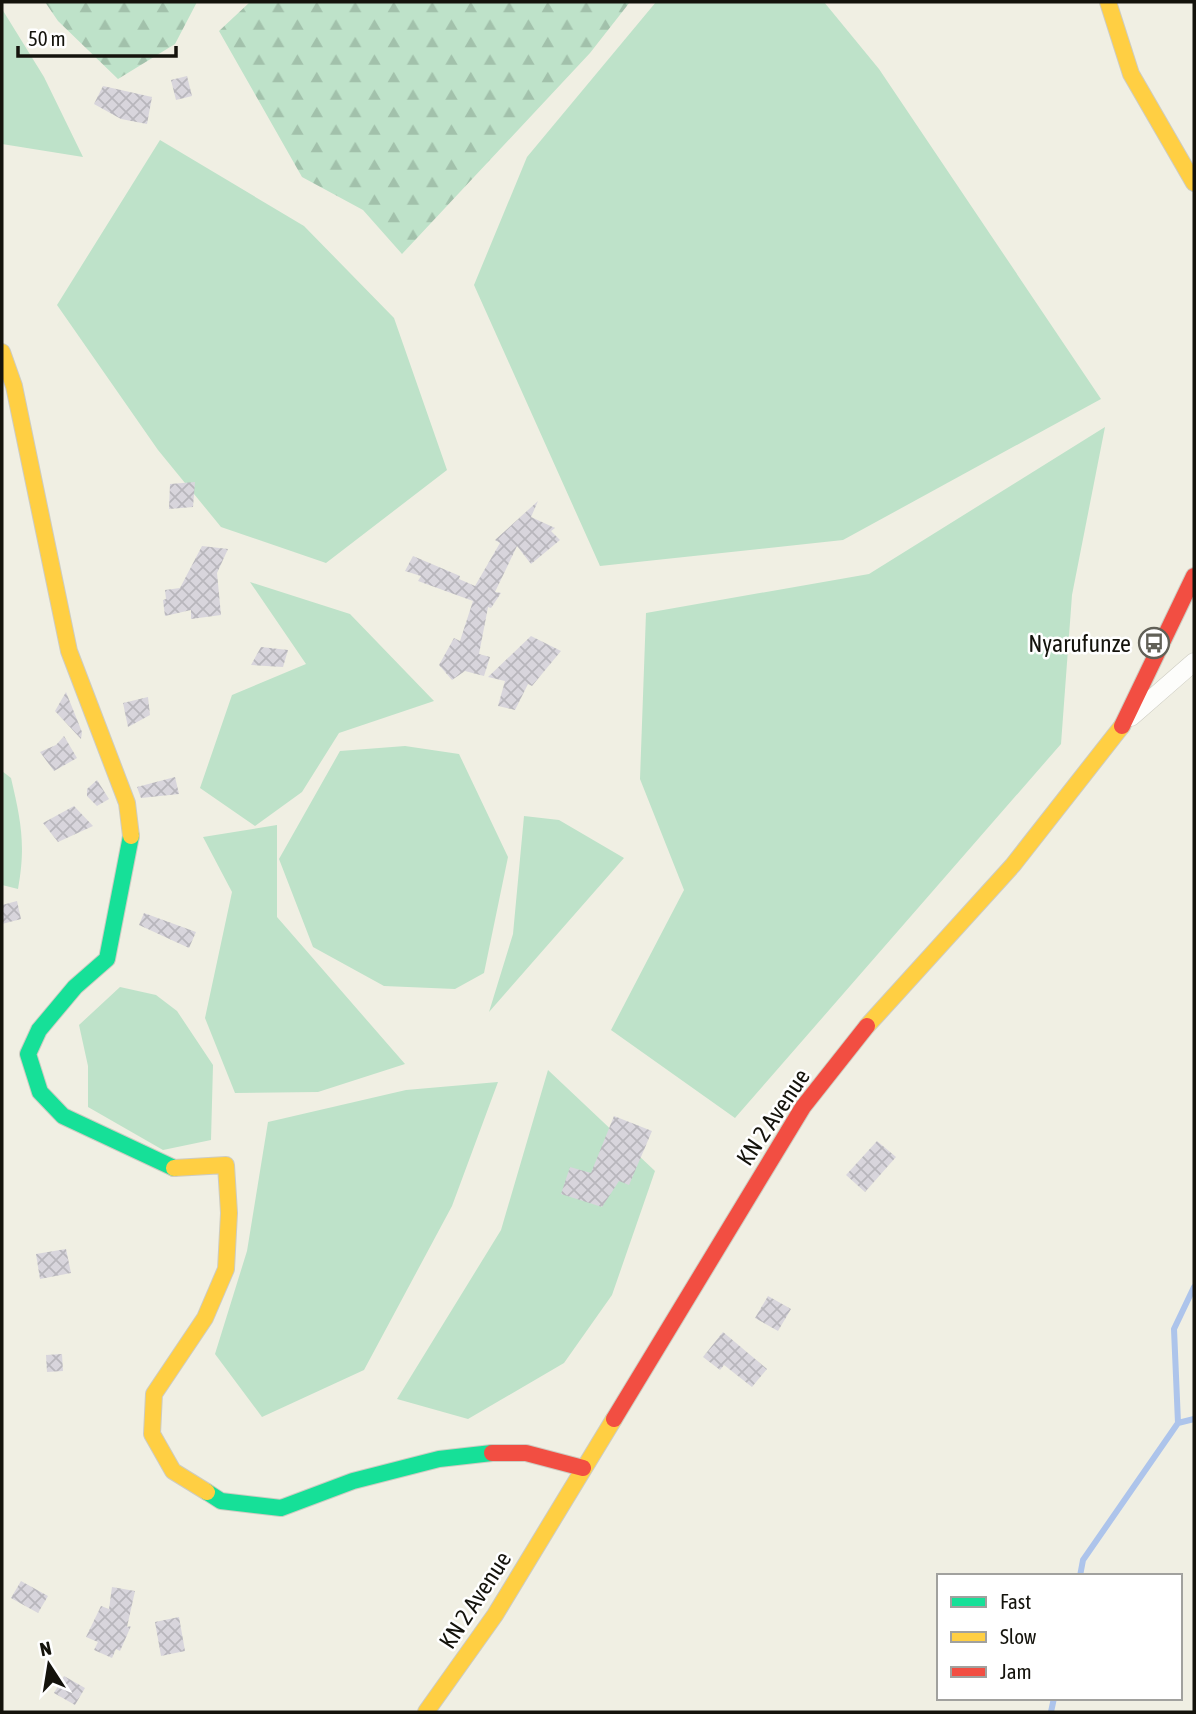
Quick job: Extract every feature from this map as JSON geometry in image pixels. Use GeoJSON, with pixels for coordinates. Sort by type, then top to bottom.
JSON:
{"type":"FeatureCollection","features":[{"type":"Feature","properties":{"kind":"street"},"geometry":{"type":"LineString","coordinates":[[1111,5],[1122,55],[1153,116],[1194,183]]}},
{"type":"Feature","properties":{"kind":"street"},"geometry":{"type":"LineString","coordinates":[[2,352],[14,386],[72,664],[127,803],[132,829],[107,959],[75,987],[46,1021],[28,1054],[40,1092],[63,1116],[175,1168],[226,1165],[229,1213],[226,1269],[205,1318],[154,1394],[152,1434],[173,1471],[221,1501],[281,1508],[353,1481],[439,1460],[488,1453],[526,1453],[583,1468]]}},
{"type":"Feature","properties":{"kind":"street","name":"KN 2 Avenue"},"geometry":{"type":"LineString","coordinates":[[426,1712],[495,1615],[803,1107],[882,1007],[1013,864],[1126,721],[1194,576]]}},
{"type":"Feature","properties":{"kind":"street"},"geometry":{"type":"LineString","coordinates":[[1126,721],[1194,662]]}},
{"type":"Feature","properties":{"kind":"green space"},"geometry":{"type":"Polygon","coordinates":[[[45,2],[197,2],[175,44],[118,79],[58,21],[45,2]]]}},
{"type":"Feature","properties":{"kind":"green space"},"geometry":{"type":"Polygon","coordinates":[[[250,2],[630,2],[590,53],[402,254],[363,210],[302,177],[219,31],[250,2]]]}},
{"type":"Feature","properties":{"kind":"green space"},"geometry":{"type":"Polygon","coordinates":[[[656,2],[824,2],[879,69],[1101,399],[843,540],[600,566],[474,285],[527,157],[656,2]]]}},
{"type":"Feature","properties":{"kind":"green space"},"geometry":{"type":"Polygon","coordinates":[[[2,9],[44,77],[83,157],[2,144],[2,9]]]}},
{"type":"Feature","properties":{"kind":"green space"},"geometry":{"type":"Polygon","coordinates":[[[160,140],[304,226],[394,318],[447,470],[326,563],[221,527],[158,450],[57,305],[160,140]]]}},
{"type":"Feature","properties":{"kind":"green space"},"geometry":{"type":"Polygon","coordinates":[[[1105,427],[1072,595],[1061,744],[735,1118],[611,1030],[684,890],[640,779],[646,613],[869,574],[1105,427]]]}},
{"type":"Feature","properties":{"kind":"green space"},"geometry":{"type":"Polygon","coordinates":[[[250,582],[350,614],[434,701],[339,733],[302,792],[255,826],[200,788],[232,695],[306,664],[250,582]]]}},
{"type":"Feature","properties":{"kind":"green space"},"geometry":{"type":"Polygon","coordinates":[[[405,746],[459,754],[508,857],[484,973],[455,989],[384,986],[313,947],[279,859],[340,751],[405,746]]]}},
{"type":"Feature","properties":{"kind":"green space"},"geometry":{"type":"Polygon","coordinates":[[[2,771],[11,778],[20,820],[22,859],[18,889],[2,885],[2,771]]]}},
{"type":"Feature","properties":{"kind":"green space"},"geometry":{"type":"Polygon","coordinates":[[[524,816],[559,820],[624,858],[489,1012],[513,934],[524,816]]]}},
{"type":"Feature","properties":{"kind":"green space"},"geometry":{"type":"Polygon","coordinates":[[[277,825],[277,917],[405,1064],[318,1092],[235,1093],[205,1018],[232,892],[203,837],[277,825]]]}},
{"type":"Feature","properties":{"kind":"green space"},"geometry":{"type":"Polygon","coordinates":[[[120,987],[156,995],[177,1011],[213,1065],[211,1140],[163,1150],[88,1107],[88,1066],[79,1025],[120,987]]]}},
{"type":"Feature","properties":{"kind":"green space"},"geometry":{"type":"Polygon","coordinates":[[[548,1070],[655,1171],[612,1295],[564,1363],[468,1419],[397,1399],[501,1230],[548,1070]]]}},
{"type":"Feature","properties":{"kind":"green space"},"geometry":{"type":"Polygon","coordinates":[[[498,1082],[452,1206],[364,1370],[262,1417],[215,1354],[247,1251],[268,1122],[406,1090],[498,1082]]]}},
{"type":"Feature","properties":{"kind":"building"},"geometry":{"type":"Polygon","coordinates":[[[187,76],[192,96],[176,100],[171,80],[187,76]]]}},
{"type":"Feature","properties":{"kind":"building"},"geometry":{"type":"Polygon","coordinates":[[[103,86],[152,97],[147,124],[121,119],[94,104],[103,86]]]}},
{"type":"Feature","properties":{"kind":"building"},"geometry":{"type":"Polygon","coordinates":[[[195,482],[193,507],[169,509],[170,484],[195,482]]]}},
{"type":"Feature","properties":{"kind":"building"},"geometry":{"type":"Polygon","coordinates":[[[538,501],[531,517],[555,528],[551,531],[560,540],[531,564],[517,546],[495,592],[501,593],[491,608],[488,607],[479,654],[490,657],[484,676],[465,671],[452,680],[439,665],[454,638],[460,641],[473,601],[418,581],[421,576],[405,571],[413,556],[460,576],[459,579],[475,586],[500,543],[495,540],[538,501]]]}},
{"type":"Feature","properties":{"kind":"building"},"geometry":{"type":"Polygon","coordinates":[[[202,546],[228,549],[217,573],[221,615],[191,619],[191,610],[165,616],[165,590],[180,588],[202,546]]]}},
{"type":"Feature","properties":{"kind":"building"},"geometry":{"type":"Polygon","coordinates":[[[531,636],[561,651],[532,686],[528,684],[515,710],[498,706],[505,681],[488,677],[531,636]]]}},
{"type":"Feature","properties":{"kind":"building"},"geometry":{"type":"Polygon","coordinates":[[[261,647],[288,650],[283,667],[251,665],[261,647]]]}},
{"type":"Feature","properties":{"kind":"building"},"geometry":{"type":"Polygon","coordinates":[[[66,692],[82,732],[81,739],[55,711],[66,692]]]}},
{"type":"Feature","properties":{"kind":"building"},"geometry":{"type":"Polygon","coordinates":[[[148,697],[150,715],[128,727],[123,703],[148,697]]]}},
{"type":"Feature","properties":{"kind":"building"},"geometry":{"type":"Polygon","coordinates":[[[64,736],[77,758],[54,771],[40,752],[56,745],[64,736]]]}},
{"type":"Feature","properties":{"kind":"building"},"geometry":{"type":"Polygon","coordinates":[[[175,777],[179,794],[141,798],[137,787],[175,777]]]}},
{"type":"Feature","properties":{"kind":"building"},"geometry":{"type":"Polygon","coordinates":[[[97,780],[109,799],[97,806],[87,796],[87,789],[97,780]]]}},
{"type":"Feature","properties":{"kind":"building"},"geometry":{"type":"Polygon","coordinates":[[[74,806],[93,826],[58,842],[43,823],[74,806]]]}},
{"type":"Feature","properties":{"kind":"building"},"geometry":{"type":"Polygon","coordinates":[[[17,901],[21,919],[2,924],[2,905],[17,901]]]}},
{"type":"Feature","properties":{"kind":"building"},"geometry":{"type":"Polygon","coordinates":[[[144,913],[196,932],[189,948],[139,925],[144,913]]]}},
{"type":"Feature","properties":{"kind":"building"},"geometry":{"type":"Polygon","coordinates":[[[614,1116],[652,1131],[629,1185],[619,1181],[602,1207],[561,1194],[570,1167],[591,1173],[614,1116]]]}},
{"type":"Feature","properties":{"kind":"building"},"geometry":{"type":"Polygon","coordinates":[[[877,1141],[896,1157],[865,1192],[846,1175],[877,1141]]]}},
{"type":"Feature","properties":{"kind":"building"},"geometry":{"type":"Polygon","coordinates":[[[66,1249],[71,1273],[40,1279],[36,1254],[66,1249]]]}},
{"type":"Feature","properties":{"kind":"building"},"geometry":{"type":"Polygon","coordinates":[[[768,1296],[791,1309],[778,1331],[755,1318],[768,1296]]]}},
{"type":"Feature","properties":{"kind":"building"},"geometry":{"type":"Polygon","coordinates":[[[723,1332],[767,1369],[752,1387],[724,1365],[720,1370],[703,1357],[723,1332]]]}},
{"type":"Feature","properties":{"kind":"building"},"geometry":{"type":"Polygon","coordinates":[[[62,1354],[63,1371],[47,1372],[46,1355],[62,1354]]]}},
{"type":"Feature","properties":{"kind":"building"},"geometry":{"type":"Polygon","coordinates":[[[21,1581],[48,1596],[38,1613],[11,1598],[21,1581]]]}},
{"type":"Feature","properties":{"kind":"building"},"geometry":{"type":"Polygon","coordinates":[[[112,1587],[135,1591],[127,1627],[131,1626],[120,1651],[116,1649],[112,1658],[94,1650],[98,1642],[86,1637],[101,1606],[109,1609],[112,1587]]]}},
{"type":"Feature","properties":{"kind":"building"},"geometry":{"type":"Polygon","coordinates":[[[179,1617],[185,1651],[161,1656],[155,1622],[179,1617]]]}},
{"type":"Feature","properties":{"kind":"building"},"geometry":{"type":"Polygon","coordinates":[[[64,1676],[85,1688],[75,1705],[54,1693],[64,1676]]]}},
{"type":"Feature","properties":{"kind":"waterway"},"geometry":{"type":"LineString","coordinates":[[1178,1423],[1174,1329],[1194,1287]]}},
{"type":"Feature","properties":{"kind":"waterway"},"geometry":{"type":"LineString","coordinates":[[1080,1574],[1083,1560],[1178,1423],[1194,1419]]}},
{"type":"Feature","properties":{"kind":"waterway"},"geometry":{"type":"LineString","coordinates":[[1051,1712],[1054,1700]]}},
{"type":"Feature","properties":{"kind":"traffic: fast"},"geometry":{"type":"LineString","coordinates":[[131,836],[107,959],[75,987],[39,1030],[28,1054],[40,1092],[63,1116],[174,1168]]}},
{"type":"Feature","properties":{"kind":"traffic: fast"},"geometry":{"type":"LineString","coordinates":[[207,1492],[221,1501],[281,1508],[353,1481],[439,1459],[492,1453]]}},
{"type":"Feature","properties":{"kind":"traffic: slow"},"geometry":{"type":"LineString","coordinates":[[1108,2],[1131,74],[1194,183]]}},
{"type":"Feature","properties":{"kind":"traffic: slow"},"geometry":{"type":"LineString","coordinates":[[2,352],[14,386],[69,651],[127,803],[131,836]]}},
{"type":"Feature","properties":{"kind":"traffic: slow"},"geometry":{"type":"LineString","coordinates":[[867,1026],[1013,865],[1122,726]]}},
{"type":"Feature","properties":{"kind":"traffic: slow"},"geometry":{"type":"LineString","coordinates":[[174,1168],[226,1165],[229,1213],[226,1269],[205,1318],[154,1394],[152,1434],[173,1471],[207,1492]]}},
{"type":"Feature","properties":{"kind":"traffic: slow"},"geometry":{"type":"LineString","coordinates":[[426,1712],[495,1615],[614,1419]]}},
{"type":"Feature","properties":{"kind":"traffic: jam"},"geometry":{"type":"LineString","coordinates":[[1122,726],[1194,576]]}},
{"type":"Feature","properties":{"kind":"traffic: jam"},"geometry":{"type":"LineString","coordinates":[[614,1419],[803,1107],[867,1026]]}},
{"type":"Feature","properties":{"kind":"traffic: jam"},"geometry":{"type":"LineString","coordinates":[[492,1453],[526,1453],[583,1468]]}},
{"type":"Feature","properties":{"kind":"place","name":"Nyarufunze"},"geometry":{"type":"Point","coordinates":[1154,643]}}]}
